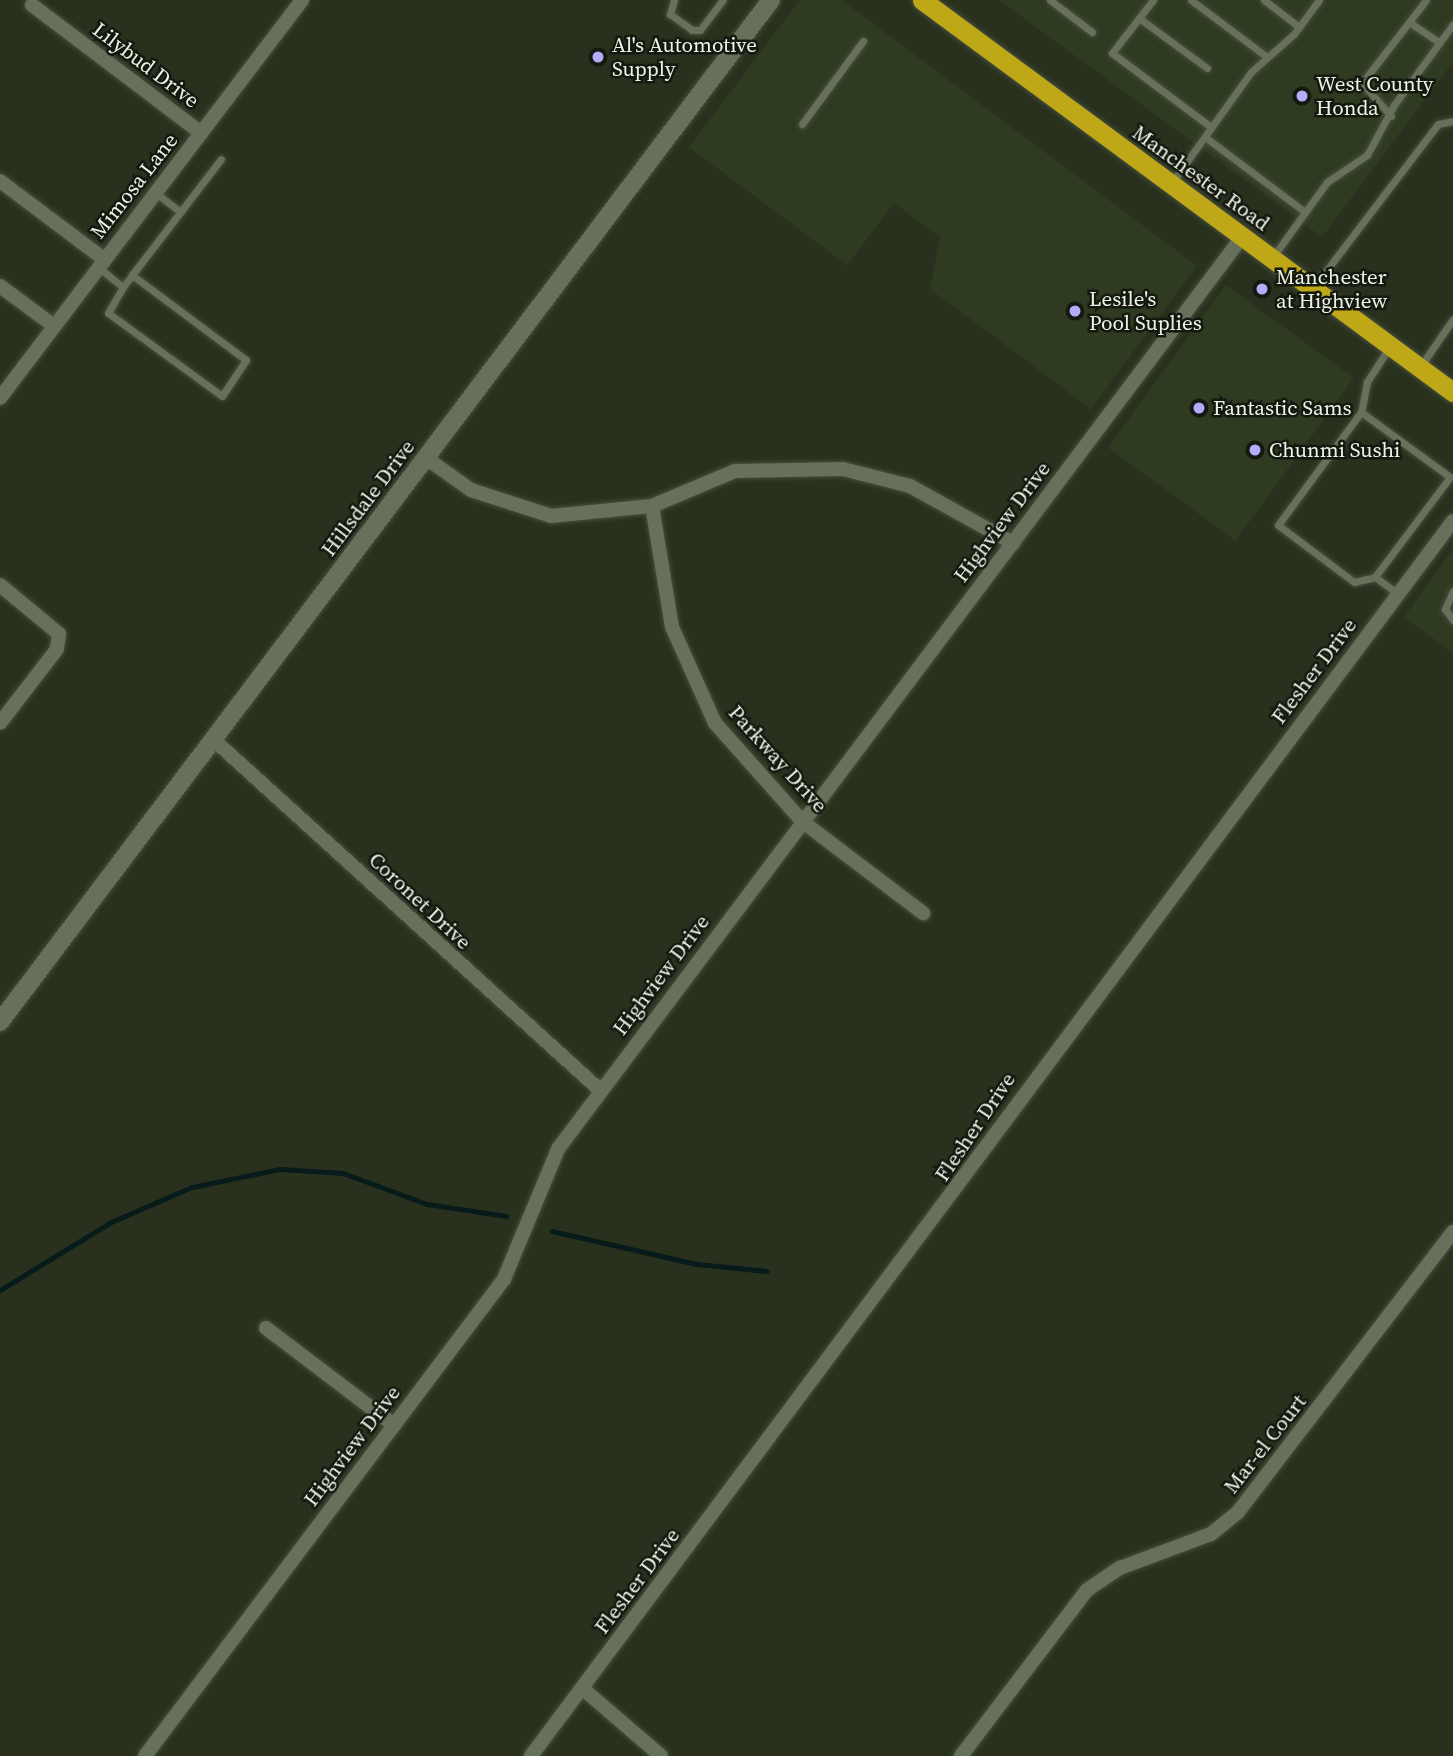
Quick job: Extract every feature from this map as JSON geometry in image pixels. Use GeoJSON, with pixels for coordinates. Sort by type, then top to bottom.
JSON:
{"type":"FeatureCollection","features":[{"type":"Feature","properties":{"kind":"highway","name":"Manchester Road"},"geometry":{"type":"LineString","coordinates":[[922,0],[1453,392]]}},
{"type":"Feature","properties":{"kind":"street","name":"Mimosa Lane"},"geometry":{"type":"LineString","coordinates":[[0,398],[302,0]]}},
{"type":"Feature","properties":{"kind":"street","name":"Hillsdale Drive"},"geometry":{"type":"LineString","coordinates":[[0,1022],[771,0]]}},
{"type":"Feature","properties":{"kind":"street","name":"Lilybud Drive"},"geometry":{"type":"LineString","coordinates":[[32,5],[201,133]]}},
{"type":"Feature","properties":{"kind":"street"},"geometry":{"type":"LineString","coordinates":[[0,181],[101,263]]}},
{"type":"Feature","properties":{"kind":"street","name":"Highview Drive"},"geometry":{"type":"LineString","coordinates":[[145,1756],[503,1279],[558,1149],[1241,236]]}},
{"type":"Feature","properties":{"kind":"street"},"geometry":{"type":"LineString","coordinates":[[0,286],[54,326]]}},
{"type":"Feature","properties":{"kind":"street"},"geometry":{"type":"LineString","coordinates":[[426,458],[471,490],[551,516],[652,506],[735,471],[843,468],[910,486],[1013,543]]}},
{"type":"Feature","properties":{"kind":"street","name":"Parkway Drive"},"geometry":{"type":"LineString","coordinates":[[652,506],[672,628],[697,694],[737,752],[803,822],[923,913]]}},
{"type":"Feature","properties":{"kind":"street","name":"Flesher Drive"},"geometry":{"type":"LineString","coordinates":[[531,1756],[1453,521]]}},
{"type":"Feature","properties":{"kind":"street"},"geometry":{"type":"LineString","coordinates":[[0,585],[59,634],[57,649],[0,723]]}},
{"type":"Feature","properties":{"kind":"street","name":"Coronet Drive"},"geometry":{"type":"LineString","coordinates":[[214,740],[601,1091]]}},
{"type":"Feature","properties":{"kind":"street","name":"Mar-el Court"},"geometry":{"type":"LineString","coordinates":[[961,1756],[1087,1590],[1120,1568],[1211,1534],[1238,1511],[1453,1232]]}},
{"type":"Feature","properties":{"kind":"street"},"geometry":{"type":"LineString","coordinates":[[265,1328],[394,1425]]}},
{"type":"Feature","properties":{"kind":"street"},"geometry":{"type":"LineString","coordinates":[[582,1688],[661,1756]]}},
{"type":"Feature","properties":{"kind":"lane"},"geometry":{"type":"LineString","coordinates":[[674,0],[670,14],[692,30],[701,30],[723,0]]}},
{"type":"Feature","properties":{"kind":"lane"},"geometry":{"type":"LineString","coordinates":[[1049,0],[1092,32]]}},
{"type":"Feature","properties":{"kind":"lane"},"geometry":{"type":"LineString","coordinates":[[1153,0],[1112,52],[1211,127]]}},
{"type":"Feature","properties":{"kind":"lane"},"geometry":{"type":"LineString","coordinates":[[1191,0],[1267,57]]}},
{"type":"Feature","properties":{"kind":"lane"},"geometry":{"type":"LineString","coordinates":[[1264,0],[1299,27]]}},
{"type":"Feature","properties":{"kind":"lane"},"geometry":{"type":"LineString","coordinates":[[1171,184],[1211,127],[1267,57],[1299,27],[1318,0]]}},
{"type":"Feature","properties":{"kind":"lane"},"geometry":{"type":"LineString","coordinates":[[1391,116],[1362,83],[1426,0]]}},
{"type":"Feature","properties":{"kind":"lane"},"geometry":{"type":"LineString","coordinates":[[1139,18],[1208,68]]}},
{"type":"Feature","properties":{"kind":"lane"},"geometry":{"type":"LineString","coordinates":[[1409,22],[1439,42]]}},
{"type":"Feature","properties":{"kind":"lane"},"geometry":{"type":"LineString","coordinates":[[1272,259],[1327,182],[1359,165],[1453,24]]}},
{"type":"Feature","properties":{"kind":"lane"},"geometry":{"type":"LineString","coordinates":[[802,124],[863,41]]}},
{"type":"Feature","properties":{"kind":"lane"},"geometry":{"type":"LineString","coordinates":[[1312,288],[1438,124],[1453,121]]}},
{"type":"Feature","properties":{"kind":"lane"},"geometry":{"type":"LineString","coordinates":[[1205,136],[1305,212]]}},
{"type":"Feature","properties":{"kind":"lane"},"geometry":{"type":"LineString","coordinates":[[132,275],[246,360],[222,396],[108,313],[123,287],[132,275],[180,212],[221,159]]}},
{"type":"Feature","properties":{"kind":"lane"},"geometry":{"type":"LineString","coordinates":[[155,192],[180,212]]}},
{"type":"Feature","properties":{"kind":"lane"},"geometry":{"type":"LineString","coordinates":[[101,263],[123,287]]}},
{"type":"Feature","properties":{"kind":"lane"},"geometry":{"type":"LineString","coordinates":[[1420,367],[1453,319]]}},
{"type":"Feature","properties":{"kind":"lane"},"geometry":{"type":"LineString","coordinates":[[1361,412],[1450,477],[1375,577],[1354,582],[1278,525],[1361,412],[1367,382],[1390,345]]}},
{"type":"Feature","properties":{"kind":"lane"},"geometry":{"type":"LineString","coordinates":[[1375,577],[1398,594]]}},
{"type":"Feature","properties":{"kind":"lane"},"geometry":{"type":"LineString","coordinates":[[1453,591],[1445,608],[1453,620]]}},
{"type":"Feature","properties":{"kind":"shaded area"},"geometry":{"type":"Polygon","coordinates":[[[800,0],[842,0],[1197,266],[1091,409],[930,289],[940,237],[894,203],[847,265],[689,147],[800,0]]]}},
{"type":"Feature","properties":{"kind":"shaded area"},"geometry":{"type":"Polygon","coordinates":[[[999,0],[1453,0],[1453,62],[1322,237],[999,0]]]}},
{"type":"Feature","properties":{"kind":"shaded area"},"geometry":{"type":"Polygon","coordinates":[[[1226,285],[1354,378],[1236,540],[1108,448],[1226,285]]]}},
{"type":"Feature","properties":{"kind":"shaded area"},"geometry":{"type":"Polygon","coordinates":[[[1453,549],[1453,653],[1404,617],[1453,549]]]}},
{"type":"Feature","properties":{"kind":"waterway"},"geometry":{"type":"LineString","coordinates":[[0,1290],[111,1222],[192,1187],[280,1169],[343,1173],[427,1204],[506,1216]]}},
{"type":"Feature","properties":{"kind":"waterway"},"geometry":{"type":"LineString","coordinates":[[552,1231],[696,1264],[767,1271]]}},
{"type":"Feature","properties":{"kind":"place","name":"Al's Automotive Supply"},"geometry":{"type":"Point","coordinates":[598,57]}},
{"type":"Feature","properties":{"kind":"place","name":"West County Honda"},"geometry":{"type":"Point","coordinates":[1302,96]}},
{"type":"Feature","properties":{"kind":"place","name":"Manchester at Highview"},"geometry":{"type":"Point","coordinates":[1262,289]}},
{"type":"Feature","properties":{"kind":"place","name":"Lesile's Pool Suplies"},"geometry":{"type":"Point","coordinates":[1075,311]}},
{"type":"Feature","properties":{"kind":"place","name":"Fantastic Sams"},"geometry":{"type":"Point","coordinates":[1199,408]}},
{"type":"Feature","properties":{"kind":"place","name":"Chunmi Sushi"},"geometry":{"type":"Point","coordinates":[1255,450]}}]}
